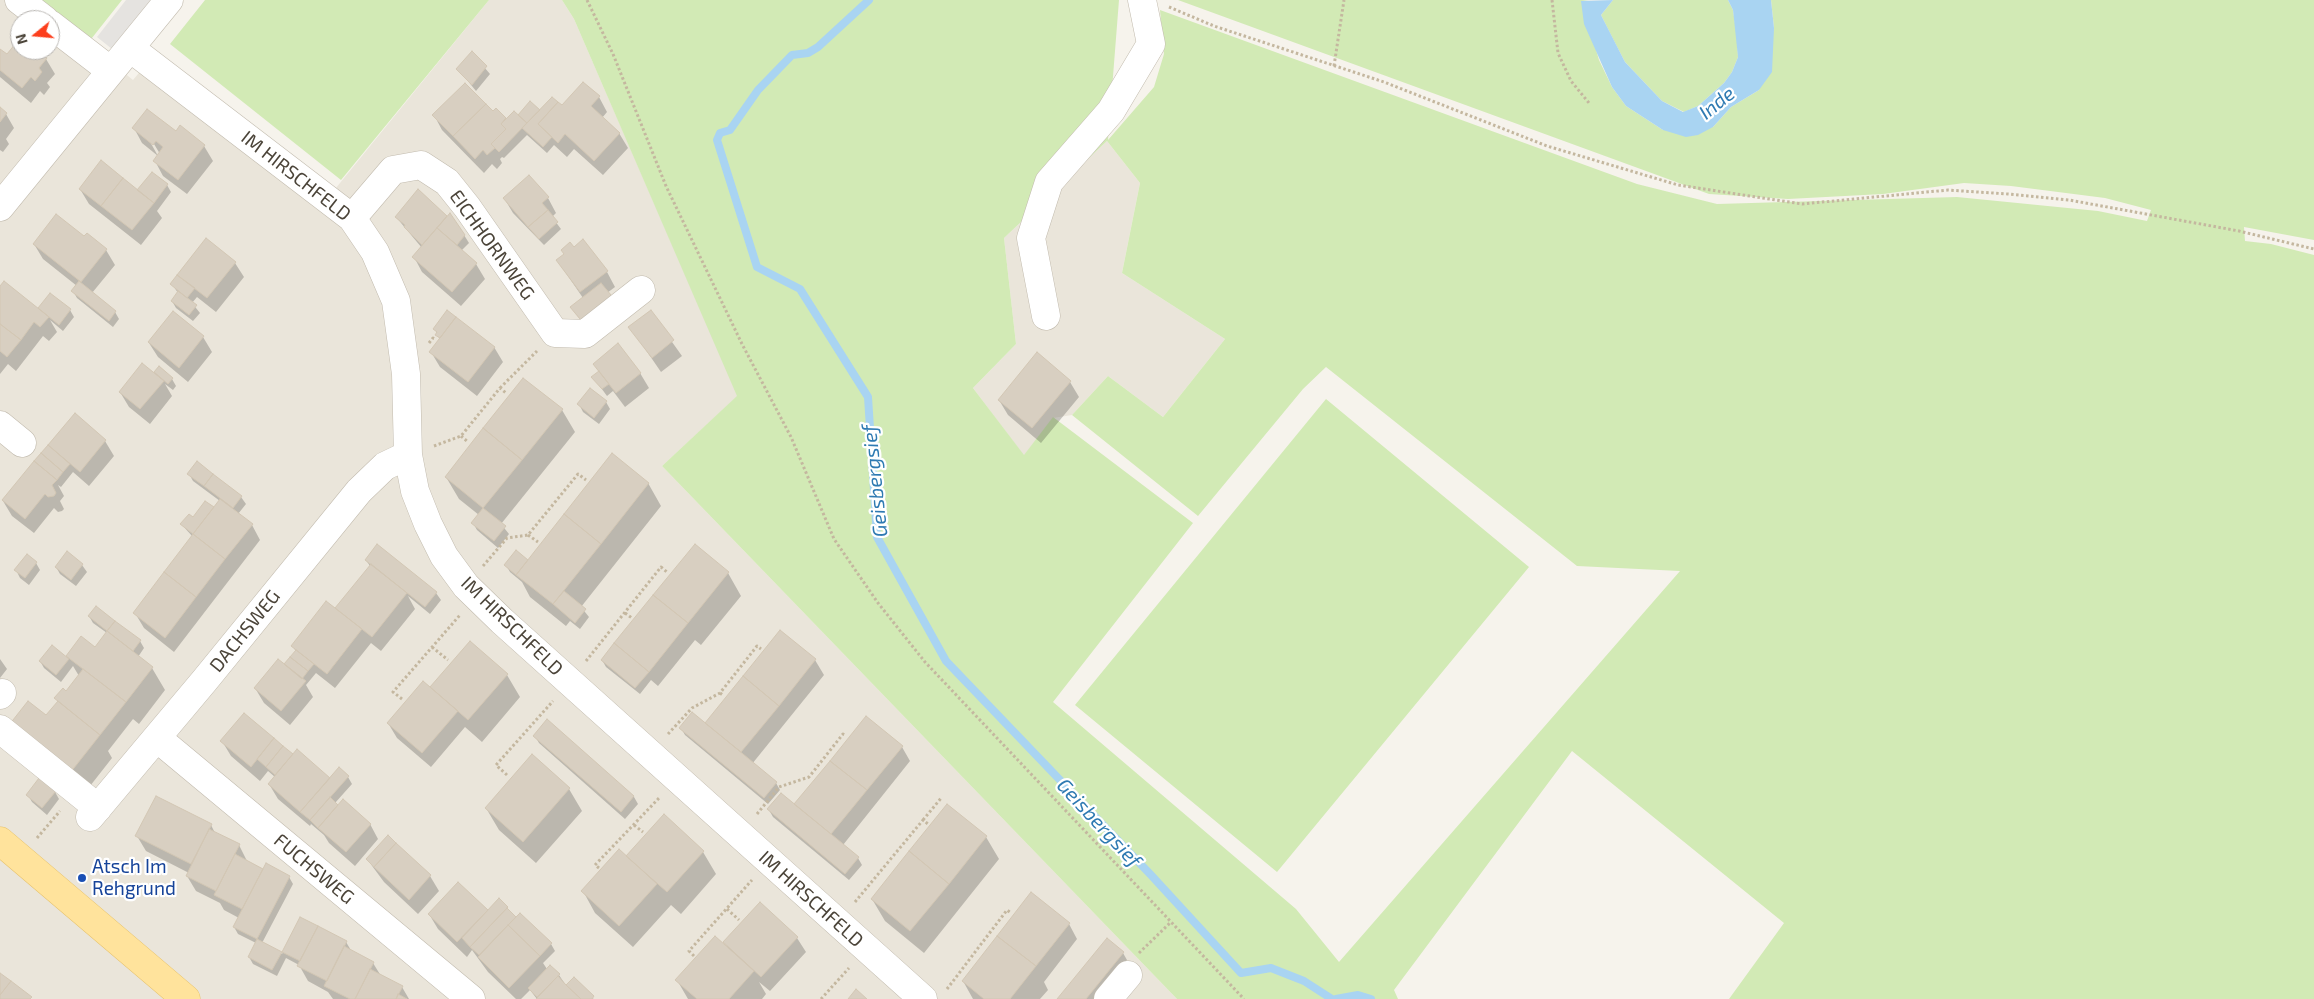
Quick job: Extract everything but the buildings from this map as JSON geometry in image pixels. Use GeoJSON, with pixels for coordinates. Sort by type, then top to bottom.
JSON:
{"type":"FeatureCollection","features":[{"type":"Feature","properties":{"kind":"main road"},"geometry":{"type":"LineString","coordinates":[[10,849],[186,999]]}},
{"type":"Feature","properties":{"kind":"street"},"geometry":{"type":"LineString","coordinates":[[19,0],[32,10]]}},
{"type":"Feature","properties":{"kind":"street"},"geometry":{"type":"LineString","coordinates":[[0,207],[169,0]]}},
{"type":"Feature","properties":{"kind":"street"},"geometry":{"type":"LineString","coordinates":[[1046,316],[1030,238],[1049,182],[1111,111],[1151,44],[1152,2]]}},
{"type":"Feature","properties":{"kind":"street"},"geometry":{"type":"LineString","coordinates":[[60,32],[111,71]]}},
{"type":"Feature","properties":{"kind":"street","name":"IM HIRSCHFELD"},"geometry":{"type":"LineString","coordinates":[[130,48],[352,218],[375,252],[396,301],[406,374],[408,455],[415,491],[428,524],[444,556],[472,591],[570,682],[838,923],[868,949],[934,995]]}},
{"type":"Feature","properties":{"kind":"street","name":"EICHHORNWEG"},"geometry":{"type":"LineString","coordinates":[[352,218],[393,170],[421,165],[447,182],[467,207],[555,333]]}},
{"type":"Feature","properties":{"kind":"street"},"geometry":{"type":"LineString","coordinates":[[555,333],[585,334],[641,290]]}},
{"type":"Feature","properties":{"kind":"street"},"geometry":{"type":"LineString","coordinates":[[0,425],[22,443]]}},
{"type":"Feature","properties":{"kind":"street","name":"DACHSWEG"},"geometry":{"type":"LineString","coordinates":[[94,812],[359,491],[385,466],[408,455]]}},
{"type":"Feature","properties":{"kind":"street"},"geometry":{"type":"LineString","coordinates":[[0,729],[94,812]]}},
{"type":"Feature","properties":{"kind":"street","name":"FUCHSWEG"},"geometry":{"type":"LineString","coordinates":[[157,738],[471,999]]}},
{"type":"Feature","properties":{"kind":"street"},"geometry":{"type":"LineString","coordinates":[[1108,999],[1128,976]]}},
{"type":"Feature","properties":{"kind":"path"},"geometry":{"type":"LineString","coordinates":[[587,0],[613,54],[666,186],[742,344],[791,437],[834,539],[878,604],[925,662],[1244,999]]}},
{"type":"Feature","properties":{"kind":"path"},"geometry":{"type":"LineString","coordinates":[[1334,66],[1344,0]]}},
{"type":"Feature","properties":{"kind":"path"},"geometry":{"type":"LineString","coordinates":[[1552,0],[1558,53],[1571,81],[1589,103]]}},
{"type":"Feature","properties":{"kind":"path"},"geometry":{"type":"LineString","coordinates":[[1152,2],[1214,26],[1384,82],[1547,146],[1678,185],[1802,204],[1948,190],[2061,199],[2239,231],[2314,249]]}},
{"type":"Feature","properties":{"kind":"path"},"geometry":{"type":"LineString","coordinates":[[408,455],[461,436],[500,388],[555,333]]}},
{"type":"Feature","properties":{"kind":"path"},"geometry":{"type":"LineString","coordinates":[[500,388],[506,393]]}},
{"type":"Feature","properties":{"kind":"path"},"geometry":{"type":"LineString","coordinates":[[461,436],[468,442]]}},
{"type":"Feature","properties":{"kind":"path"},"geometry":{"type":"LineString","coordinates":[[402,699],[393,692],[432,648],[507,538],[528,535],[578,474],[586,480]]}},
{"type":"Feature","properties":{"kind":"path"},"geometry":{"type":"LineString","coordinates":[[528,535],[538,542]]}},
{"type":"Feature","properties":{"kind":"path"},"geometry":{"type":"LineString","coordinates":[[507,775],[496,765],[570,682],[662,567],[668,573]]}},
{"type":"Feature","properties":{"kind":"path"},"geometry":{"type":"LineString","coordinates":[[625,613],[632,618]]}},
{"type":"Feature","properties":{"kind":"path"},"geometry":{"type":"LineString","coordinates":[[651,755],[684,715],[692,708],[720,693],[757,646],[760,649]]}},
{"type":"Feature","properties":{"kind":"path"},"geometry":{"type":"LineString","coordinates":[[432,648],[448,660]]}},
{"type":"Feature","properties":{"kind":"path"},"geometry":{"type":"LineString","coordinates":[[720,693],[724,696]]}},
{"type":"Feature","properties":{"kind":"path"},"geometry":{"type":"LineString","coordinates":[[741,836],[779,787],[811,778],[843,734],[846,736]]}},
{"type":"Feature","properties":{"kind":"path"},"geometry":{"type":"LineString","coordinates":[[599,868],[595,865],[677,778]]}},
{"type":"Feature","properties":{"kind":"path"},"geometry":{"type":"LineString","coordinates":[[838,923],[942,797]]}},
{"type":"Feature","properties":{"kind":"path"},"geometry":{"type":"LineString","coordinates":[[10,849],[61,810],[94,812]]}},
{"type":"Feature","properties":{"kind":"path"},"geometry":{"type":"LineString","coordinates":[[924,820],[928,824]]}},
{"type":"Feature","properties":{"kind":"path"},"geometry":{"type":"LineString","coordinates":[[634,824],[643,832]]}},
{"type":"Feature","properties":{"kind":"path"},"geometry":{"type":"LineString","coordinates":[[694,956],[689,951],[769,861]]}},
{"type":"Feature","properties":{"kind":"path"},"geometry":{"type":"LineString","coordinates":[[882,870],[887,874]]}},
{"type":"Feature","properties":{"kind":"path"},"geometry":{"type":"LineString","coordinates":[[727,908],[740,920]]}},
{"type":"Feature","properties":{"kind":"path"},"geometry":{"type":"LineString","coordinates":[[934,995],[974,952],[1007,910],[1011,913]]}},
{"type":"Feature","properties":{"kind":"path"},"geometry":{"type":"LineString","coordinates":[[1128,976],[1128,963],[1171,922]]}},
{"type":"Feature","properties":{"kind":"path"},"geometry":{"type":"LineString","coordinates":[[823,998],[868,949]]}},
{"type":"Feature","properties":{"kind":"path"},"geometry":{"type":"LineString","coordinates":[[974,952],[978,956]]}},
{"type":"Feature","properties":{"kind":"shaded area"},"geometry":{"type":"Polygon","coordinates":[[[0,0],[34,0],[46,10],[10,10],[10,60],[60,60],[60,21],[133,80],[143,68],[318,210],[489,0],[562,0],[574,19],[738,396],[662,466],[1177,999],[0,999],[0,0]]]}},
{"type":"Feature","properties":{"kind":"shaded area"},"geometry":{"type":"Polygon","coordinates":[[[126,0],[151,0],[112,49],[97,37],[126,0]]]}},
{"type":"Feature","properties":{"kind":"shaded area"},"geometry":{"type":"Polygon","coordinates":[[[1107,141],[1140,183],[1122,273],[1225,339],[1163,417],[1108,376],[1072,415],[1053,418],[1024,456],[973,388],[1016,344],[1004,238],[1107,141]]]}},
{"type":"Feature","properties":{"kind":"green space"},"geometry":{"type":"Polygon","coordinates":[[[34,0],[122,0],[88,43],[60,21],[60,10],[47,10],[34,0]]]}},
{"type":"Feature","properties":{"kind":"green space"},"geometry":{"type":"Polygon","coordinates":[[[205,0],[489,0],[341,180],[170,44],[205,0]]]}},
{"type":"Feature","properties":{"kind":"green space"},"geometry":{"type":"Polygon","coordinates":[[[562,0],[1119,0],[1108,140],[1154,87],[1164,54],[1160,10],[1637,184],[1717,204],[1957,197],[2098,211],[2147,221],[2151,210],[2105,198],[2011,186],[1964,183],[1883,194],[1788,199],[1709,194],[1178,0],[1589,0],[1582,1],[1599,60],[1612,87],[1626,106],[1663,130],[1713,127],[1731,107],[1759,90],[1774,28],[1771,0],[2314,0],[2314,240],[2244,227],[2245,241],[2271,244],[2314,255],[2314,999],[1729,999],[1784,923],[1572,751],[1394,990],[1398,999],[1177,999],[662,466],[737,396],[574,19],[562,0]],[[1107,141],[1004,238],[1016,344],[973,388],[1024,455],[1053,417],[1193,523],[1053,702],[1296,909],[1339,962],[1680,571],[1577,566],[1326,367],[1303,389],[1198,516],[1072,415],[1108,376],[1163,417],[1225,339],[1122,273],[1140,183],[1107,141]]]}},
{"type":"Feature","properties":{"kind":"green space"},"geometry":{"type":"Polygon","coordinates":[[[1613,0],[1728,0],[1733,10],[1737,37],[1738,57],[1732,72],[1724,83],[1698,106],[1684,112],[1662,101],[1625,62],[1601,15],[1613,0]]]}},
{"type":"Feature","properties":{"kind":"green space"},"geometry":{"type":"Polygon","coordinates":[[[1326,399],[1529,567],[1277,872],[1075,705],[1326,399]]]}},
{"type":"Feature","properties":{"kind":"water","name":"Inde"},"geometry":{"type":"Polygon","coordinates":[[[1613,0],[1601,15],[1625,62],[1662,101],[1683,112],[1698,106],[1724,83],[1732,72],[1738,57],[1733,10],[1728,0],[1771,0],[1774,28],[1772,72],[1759,90],[1731,107],[1713,127],[1698,135],[1686,137],[1663,130],[1626,106],[1612,87],[1584,24],[1581,1],[1613,0]]]}},
{"type":"Feature","properties":{"kind":"waterway","name":"Geisbergsief"},"geometry":{"type":"LineString","coordinates":[[869,0],[818,47],[808,53],[792,55],[758,90],[730,130],[720,133],[717,140],[757,267],[800,289],[868,397],[877,537],[946,661],[1151,875],[1241,973],[1271,968],[1304,981],[1332,999]]}},
{"type":"Feature","properties":{"kind":"waterway","name":"Geisbergsief"},"geometry":{"type":"LineString","coordinates":[[1336,999],[1358,995],[1371,999]]}},
{"type":"Feature","properties":{"kind":"place","name":"Atsch Im Rehgrund"},"geometry":{"type":"Point","coordinates":[82,878]}}]}
